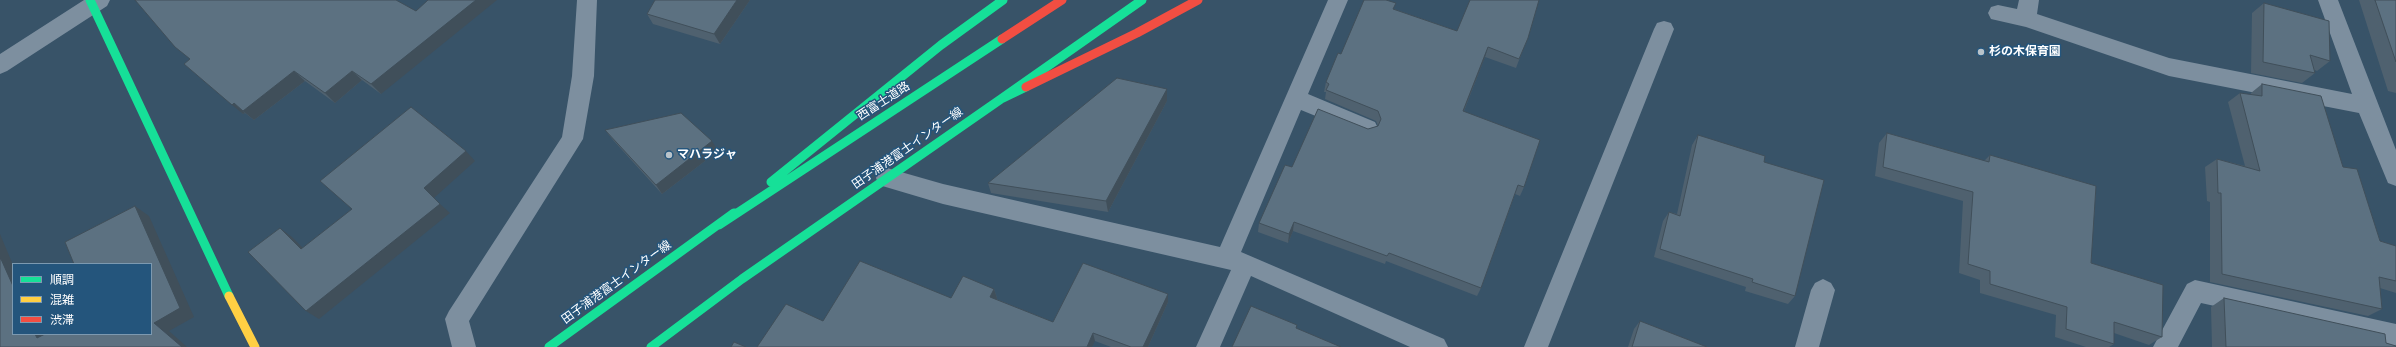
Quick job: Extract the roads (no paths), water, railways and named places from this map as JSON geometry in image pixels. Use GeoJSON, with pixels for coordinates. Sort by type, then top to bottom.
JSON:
{"type":"FeatureCollection","features":[{"type":"Feature","properties":{"kind":"main road"},"geometry":{"type":"LineString","coordinates":[[719,225],[941,45],[1003,0]]}},
{"type":"Feature","properties":{"kind":"main road","name":"西富士道路"},"geometry":{"type":"LineString","coordinates":[[719,225],[1062,0]]}},
{"type":"Feature","properties":{"kind":"main road"},"geometry":{"type":"LineString","coordinates":[[1001,99],[1142,0]]}},
{"type":"Feature","properties":{"kind":"main road","name":"田子浦港富士インター線"},"geometry":{"type":"LineString","coordinates":[[651,347],[715,298],[1001,99],[1137,33],[1198,0]]}},
{"type":"Feature","properties":{"kind":"main road"},"geometry":{"type":"LineString","coordinates":[[94,2],[204,246],[255,347]]}},
{"type":"Feature","properties":{"kind":"main road","name":"田子浦港富士インター線"},"geometry":{"type":"LineString","coordinates":[[549,347],[604,306],[719,225]]}},
{"type":"Feature","properties":{"kind":"street"},"geometry":{"type":"LineString","coordinates":[[464,347],[457,319],[572,139],[583,76],[587,0]]}},
{"type":"Feature","properties":{"kind":"street"},"geometry":{"type":"LineString","coordinates":[[1208,347],[1236,261],[1296,98],[1338,0]]}},
{"type":"Feature","properties":{"kind":"street"},"geometry":{"type":"LineString","coordinates":[[2328,0],[2367,106],[2396,176]]}},
{"type":"Feature","properties":{"kind":"street"},"geometry":{"type":"LineString","coordinates":[[0,65],[94,2]]}},
{"type":"Feature","properties":{"kind":"street"},"geometry":{"type":"LineString","coordinates":[[1998,13],[2028,10],[2169,67],[2367,106]]}},
{"type":"Feature","properties":{"kind":"street"},"geometry":{"type":"LineString","coordinates":[[1536,347],[1664,29]]}},
{"type":"Feature","properties":{"kind":"street"},"geometry":{"type":"LineString","coordinates":[[1296,98],[1367,128]]}},
{"type":"Feature","properties":{"kind":"street"},"geometry":{"type":"LineString","coordinates":[[888,178],[943,194],[1236,261],[1436,347]]}},
{"type":"Feature","properties":{"kind":"street"},"geometry":{"type":"LineString","coordinates":[[1807,347],[1823,290]]}},
{"type":"Feature","properties":{"kind":"street"},"geometry":{"type":"LineString","coordinates":[[2165,347],[2195,291],[2396,335]]}},
{"type":"Feature","properties":{"kind":"place","name":"杉の木保育園"},"geometry":{"type":"Point","coordinates":[1981,52]}},
{"type":"Feature","properties":{"kind":"place","name":"マハラジャ"},"geometry":{"type":"Point","coordinates":[669,155]}}]}
